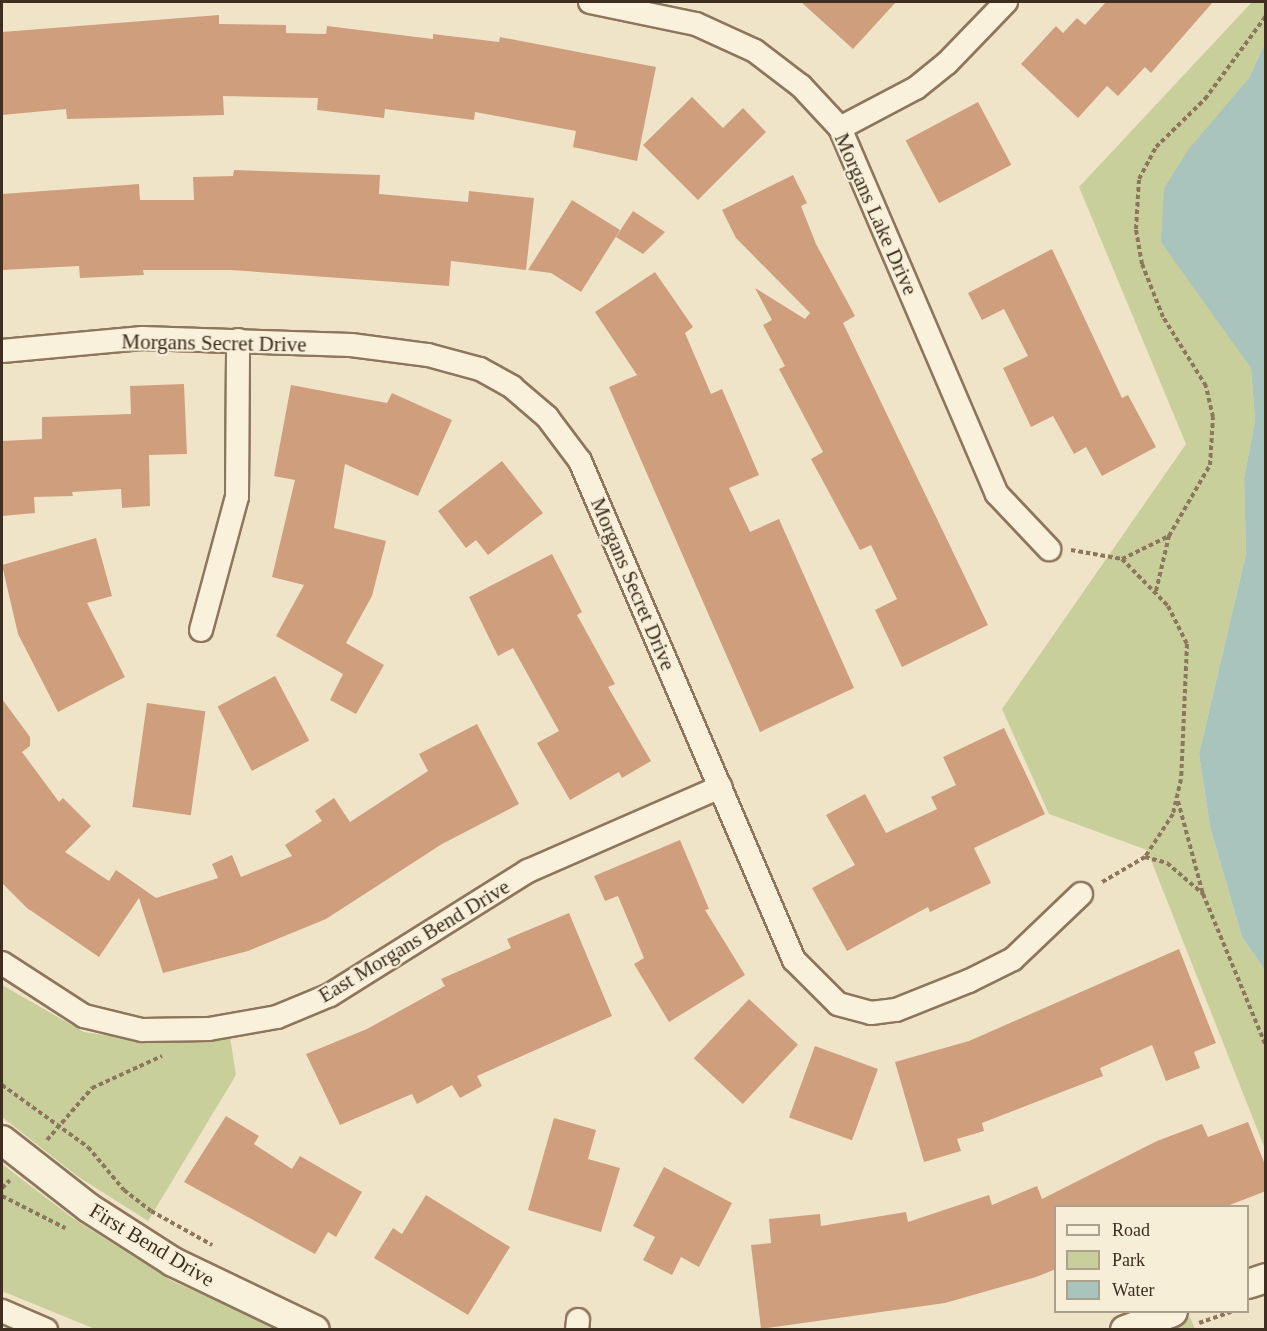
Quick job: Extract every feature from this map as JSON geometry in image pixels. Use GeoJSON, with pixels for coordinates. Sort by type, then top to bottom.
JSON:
{"type":"FeatureCollection","features":[{"type":"Feature","properties":{"kind":"street","name":"Morgans Lake Drive"},"geometry":{"type":"LineString","coordinates":[[590,2],[696,24],[755,51],[801,86],[840,128],[997,494],[1049,549]]}},
{"type":"Feature","properties":{"kind":"street"},"geometry":{"type":"LineString","coordinates":[[840,128],[916,88],[1006,2]]}},
{"type":"Feature","properties":{"kind":"street","name":"Morgans Secret Drive"},"geometry":{"type":"LineString","coordinates":[[2,351],[142,338],[238,340],[428,355],[480,369],[547,417],[580,461],[794,960],[838,1004],[871,1014],[896,1010],[1013,959],[1081,894]]}},
{"type":"Feature","properties":{"kind":"street"},"geometry":{"type":"LineString","coordinates":[[201,630],[237,497],[238,340]]}},
{"type":"Feature","properties":{"kind":"street","name":"East Morgans Bend Drive"},"geometry":{"type":"LineString","coordinates":[[2,963],[84,1016],[142,1030],[209,1029],[277,1017],[330,995],[528,871],[720,787]]}},
{"type":"Feature","properties":{"kind":"street","name":"First Bend Drive"},"geometry":{"type":"LineString","coordinates":[[2,1140],[29,1162],[173,1262],[315,1329]]}},
{"type":"Feature","properties":{"kind":"street"},"geometry":{"type":"LineString","coordinates":[[1249,1284],[1266,1278]]}},
{"type":"Feature","properties":{"kind":"street"},"geometry":{"type":"LineString","coordinates":[[2,1311],[45,1329]]}},
{"type":"Feature","properties":{"kind":"street"},"geometry":{"type":"LineString","coordinates":[[1125,1329],[1182,1319]]}},
{"type":"Feature","properties":{"kind":"path"},"geometry":{"type":"LineString","coordinates":[[1156,591],[1169,536],[1210,465],[1213,417],[1206,386],[1163,317],[1145,274],[1136,229],[1139,179],[1156,147],[1205,99],[1266,16]]}},
{"type":"Feature","properties":{"kind":"path"},"geometry":{"type":"LineString","coordinates":[[1122,559],[1169,536]]}},
{"type":"Feature","properties":{"kind":"path"},"geometry":{"type":"LineString","coordinates":[[1049,549],[1102,552],[1122,559],[1156,591],[1187,644],[1178,801],[1203,894],[1266,1046]]}},
{"type":"Feature","properties":{"kind":"path"},"geometry":{"type":"LineString","coordinates":[[1081,894],[1145,857],[1163,834],[1178,801]]}},
{"type":"Feature","properties":{"kind":"path"},"geometry":{"type":"LineString","coordinates":[[1145,857],[1167,863],[1203,894]]}},
{"type":"Feature","properties":{"kind":"path"},"geometry":{"type":"LineString","coordinates":[[2,1188],[29,1162],[92,1088],[174,1052]]}},
{"type":"Feature","properties":{"kind":"path"},"geometry":{"type":"LineString","coordinates":[[2,1085],[60,1124],[88,1147],[124,1190],[212,1245]]}},
{"type":"Feature","properties":{"kind":"path"},"geometry":{"type":"LineString","coordinates":[[1182,1319],[1219,1313]]}},
{"type":"Feature","properties":{"kind":"green space"},"geometry":{"type":"Polygon","coordinates":[[[1252,2],[1265,2],[1265,43],[1249,78],[1224,109],[1211,306],[1251,368],[1255,420],[1244,479],[1246,554],[1199,754],[1210,827],[1242,937],[1265,970],[1265,1149],[1147,850],[1049,814],[1002,709],[1186,444],[1079,187],[1252,2]]]}},
{"type":"Feature","properties":{"kind":"green space"},"geometry":{"type":"Polygon","coordinates":[[[2,985],[84,1032],[157,1043],[230,1037],[236,1075],[148,1221],[77,1176],[2,1117],[2,985]]]}},
{"type":"Feature","properties":{"kind":"green space"},"geometry":{"type":"Polygon","coordinates":[[[2,1164],[74,1219],[172,1281],[281,1329],[95,1329],[2,1291],[2,1164]]]}},
{"type":"Feature","properties":{"kind":"green space"},"geometry":{"type":"Polygon","coordinates":[[[1190,1317],[1195,1329],[1157,1330],[1190,1317]]]}},
{"type":"Feature","properties":{"kind":"water"},"geometry":{"type":"Polygon","coordinates":[[[1265,43],[1265,970],[1242,937],[1210,827],[1199,754],[1246,554],[1244,479],[1255,420],[1251,368],[1161,242],[1164,188],[1188,150],[1249,78],[1265,43]]]}},
{"type":"Feature","properties":{"kind":"building"},"geometry":{"type":"Polygon","coordinates":[[[801,2],[896,2],[853,49],[801,2]]]}},
{"type":"Feature","properties":{"kind":"building"},"geometry":{"type":"Polygon","coordinates":[[[1106,2],[1213,2],[1151,73],[1145,67],[1118,96],[1107,86],[1078,118],[1021,64],[1056,26],[1063,33],[1077,18],[1085,25],[1106,2]]]}},
{"type":"Feature","properties":{"kind":"building"},"geometry":{"type":"Polygon","coordinates":[[[219,15],[219,24],[286,25],[286,33],[326,34],[327,26],[433,39],[433,34],[499,42],[500,37],[656,67],[637,161],[573,147],[576,131],[475,112],[474,120],[385,109],[384,118],[317,110],[318,98],[223,96],[224,115],[67,119],[66,109],[2,115],[2,32],[219,15]]]}},
{"type":"Feature","properties":{"kind":"building"},"geometry":{"type":"Polygon","coordinates":[[[692,97],[723,128],[743,108],[766,132],[698,200],[643,145],[692,97]]]}},
{"type":"Feature","properties":{"kind":"building"},"geometry":{"type":"Polygon","coordinates":[[[978,102],[1011,165],[939,203],[906,140],[978,102]]]}},
{"type":"Feature","properties":{"kind":"building"},"geometry":{"type":"Polygon","coordinates":[[[234,170],[380,175],[379,194],[468,202],[469,191],[534,198],[526,270],[451,261],[449,286],[231,270],[143,270],[144,275],[80,278],[79,266],[2,270],[2,194],[139,184],[140,200],[194,200],[193,177],[233,176],[234,170]]]}},
{"type":"Feature","properties":{"kind":"building"},"geometry":{"type":"Polygon","coordinates":[[[793,175],[807,203],[801,206],[816,244],[855,316],[843,323],[988,625],[902,667],[875,610],[897,599],[871,545],[860,550],[811,459],[823,452],[779,369],[785,366],[763,325],[772,320],[755,288],[805,319],[810,313],[736,238],[722,210],[793,175]]]}},
{"type":"Feature","properties":{"kind":"building"},"geometry":{"type":"Polygon","coordinates":[[[572,200],[620,230],[581,292],[551,273],[528,270],[572,200]]]}},
{"type":"Feature","properties":{"kind":"building"},"geometry":{"type":"Polygon","coordinates":[[[633,211],[665,232],[643,254],[616,237],[633,211]]]}},
{"type":"Feature","properties":{"kind":"building"},"geometry":{"type":"Polygon","coordinates":[[[1052,249],[1122,398],[1128,395],[1156,447],[1102,476],[1086,447],[1074,454],[1053,416],[1031,427],[1003,368],[1028,356],[1004,309],[982,320],[968,293],[1052,249]]]}},
{"type":"Feature","properties":{"kind":"building"},"geometry":{"type":"Polygon","coordinates":[[[655,272],[693,327],[685,333],[711,394],[722,389],[759,475],[729,488],[750,532],[779,519],[854,688],[760,732],[609,387],[637,375],[595,312],[655,272]]]}},
{"type":"Feature","properties":{"kind":"building"},"geometry":{"type":"Polygon","coordinates":[[[184,384],[187,454],[149,455],[150,506],[122,508],[121,489],[72,492],[73,496],[34,497],[35,513],[2,516],[2,441],[42,439],[42,417],[131,414],[130,386],[184,384]]]}},
{"type":"Feature","properties":{"kind":"building"},"geometry":{"type":"Polygon","coordinates":[[[291,385],[387,403],[392,393],[452,420],[418,496],[345,464],[334,528],[386,541],[372,596],[346,643],[384,665],[356,714],[330,700],[343,674],[276,636],[304,585],[272,577],[295,480],[274,476],[291,385]]]}},
{"type":"Feature","properties":{"kind":"building"},"geometry":{"type":"Polygon","coordinates":[[[502,461],[543,513],[488,555],[476,540],[466,548],[438,511],[502,461]]]}},
{"type":"Feature","properties":{"kind":"building"},"geometry":{"type":"Polygon","coordinates":[[[96,538],[112,596],[87,603],[125,677],[58,712],[18,634],[2,565],[96,538]]]}},
{"type":"Feature","properties":{"kind":"building"},"geometry":{"type":"Polygon","coordinates":[[[552,554],[582,612],[577,615],[615,684],[608,687],[651,761],[622,778],[619,772],[570,800],[537,743],[559,731],[513,648],[498,656],[469,597],[552,554]]]}},
{"type":"Feature","properties":{"kind":"building"},"geometry":{"type":"Polygon","coordinates":[[[275,676],[309,740],[252,771],[218,707],[275,676]]]}},
{"type":"Feature","properties":{"kind":"building"},"geometry":{"type":"Polygon","coordinates":[[[2,699],[30,737],[30,746],[22,752],[59,802],[63,798],[91,826],[65,852],[109,881],[116,870],[156,898],[218,878],[212,864],[232,855],[241,877],[292,856],[285,845],[322,821],[315,811],[334,798],[350,822],[428,771],[419,754],[477,724],[519,804],[442,844],[326,919],[248,951],[163,973],[139,898],[99,957],[27,908],[2,883],[2,699]]]}},
{"type":"Feature","properties":{"kind":"building"},"geometry":{"type":"Polygon","coordinates":[[[147,703],[205,711],[191,815],[132,807],[147,703]]]}},
{"type":"Feature","properties":{"kind":"building"},"geometry":{"type":"Polygon","coordinates":[[[1004,728],[1045,814],[974,848],[991,883],[930,912],[928,907],[847,951],[812,888],[855,865],[826,815],[865,794],[886,833],[937,809],[931,797],[956,785],[943,757],[1004,728]]]}},
{"type":"Feature","properties":{"kind":"building"},"geometry":{"type":"Polygon","coordinates":[[[680,840],[709,909],[705,910],[745,975],[669,1022],[634,964],[644,958],[618,896],[605,901],[594,876],[680,840]]]}},
{"type":"Feature","properties":{"kind":"building"},"geometry":{"type":"Polygon","coordinates":[[[569,913],[612,1016],[477,1076],[482,1086],[460,1098],[452,1085],[417,1104],[412,1094],[340,1125],[306,1054],[367,1029],[445,986],[441,979],[511,948],[507,939],[569,913]]]}},
{"type":"Feature","properties":{"kind":"building"},"geometry":{"type":"Polygon","coordinates":[[[1179,949],[1216,1043],[1194,1052],[1200,1068],[1166,1081],[1152,1045],[1100,1068],[1103,1076],[982,1123],[984,1131],[957,1139],[961,1151],[924,1162],[895,1062],[969,1041],[1179,949]]]}},
{"type":"Feature","properties":{"kind":"building"},"geometry":{"type":"Polygon","coordinates":[[[749,999],[798,1045],[743,1104],[694,1058],[749,999]]]}},
{"type":"Feature","properties":{"kind":"building"},"geometry":{"type":"Polygon","coordinates":[[[815,1046],[878,1069],[852,1140],[789,1117],[815,1046]]]}},
{"type":"Feature","properties":{"kind":"building"},"geometry":{"type":"Polygon","coordinates":[[[226,1116],[259,1136],[254,1144],[292,1169],[300,1156],[362,1192],[336,1237],[328,1232],[315,1254],[184,1182],[226,1116]]]}},
{"type":"Feature","properties":{"kind":"building"},"geometry":{"type":"Polygon","coordinates":[[[554,1118],[596,1130],[588,1159],[620,1168],[601,1232],[528,1210],[554,1118]]]}},
{"type":"Feature","properties":{"kind":"building"},"geometry":{"type":"Polygon","coordinates":[[[1248,1122],[1266,1167],[1266,1191],[1230,1205],[1054,1205],[1054,1270],[945,1303],[761,1329],[751,1245],[771,1243],[769,1219],[820,1214],[821,1226],[906,1212],[908,1222],[989,1195],[992,1205],[1037,1186],[1042,1199],[1157,1141],[1202,1124],[1208,1137],[1248,1122]]]}},
{"type":"Feature","properties":{"kind":"building"},"geometry":{"type":"Polygon","coordinates":[[[664,1167],[732,1203],[699,1267],[681,1257],[672,1275],[643,1260],[655,1237],[633,1226],[664,1167]]]}},
{"type":"Feature","properties":{"kind":"building"},"geometry":{"type":"Polygon","coordinates":[[[426,1195],[510,1247],[468,1315],[374,1258],[393,1228],[402,1234],[426,1195]]]}}]}
